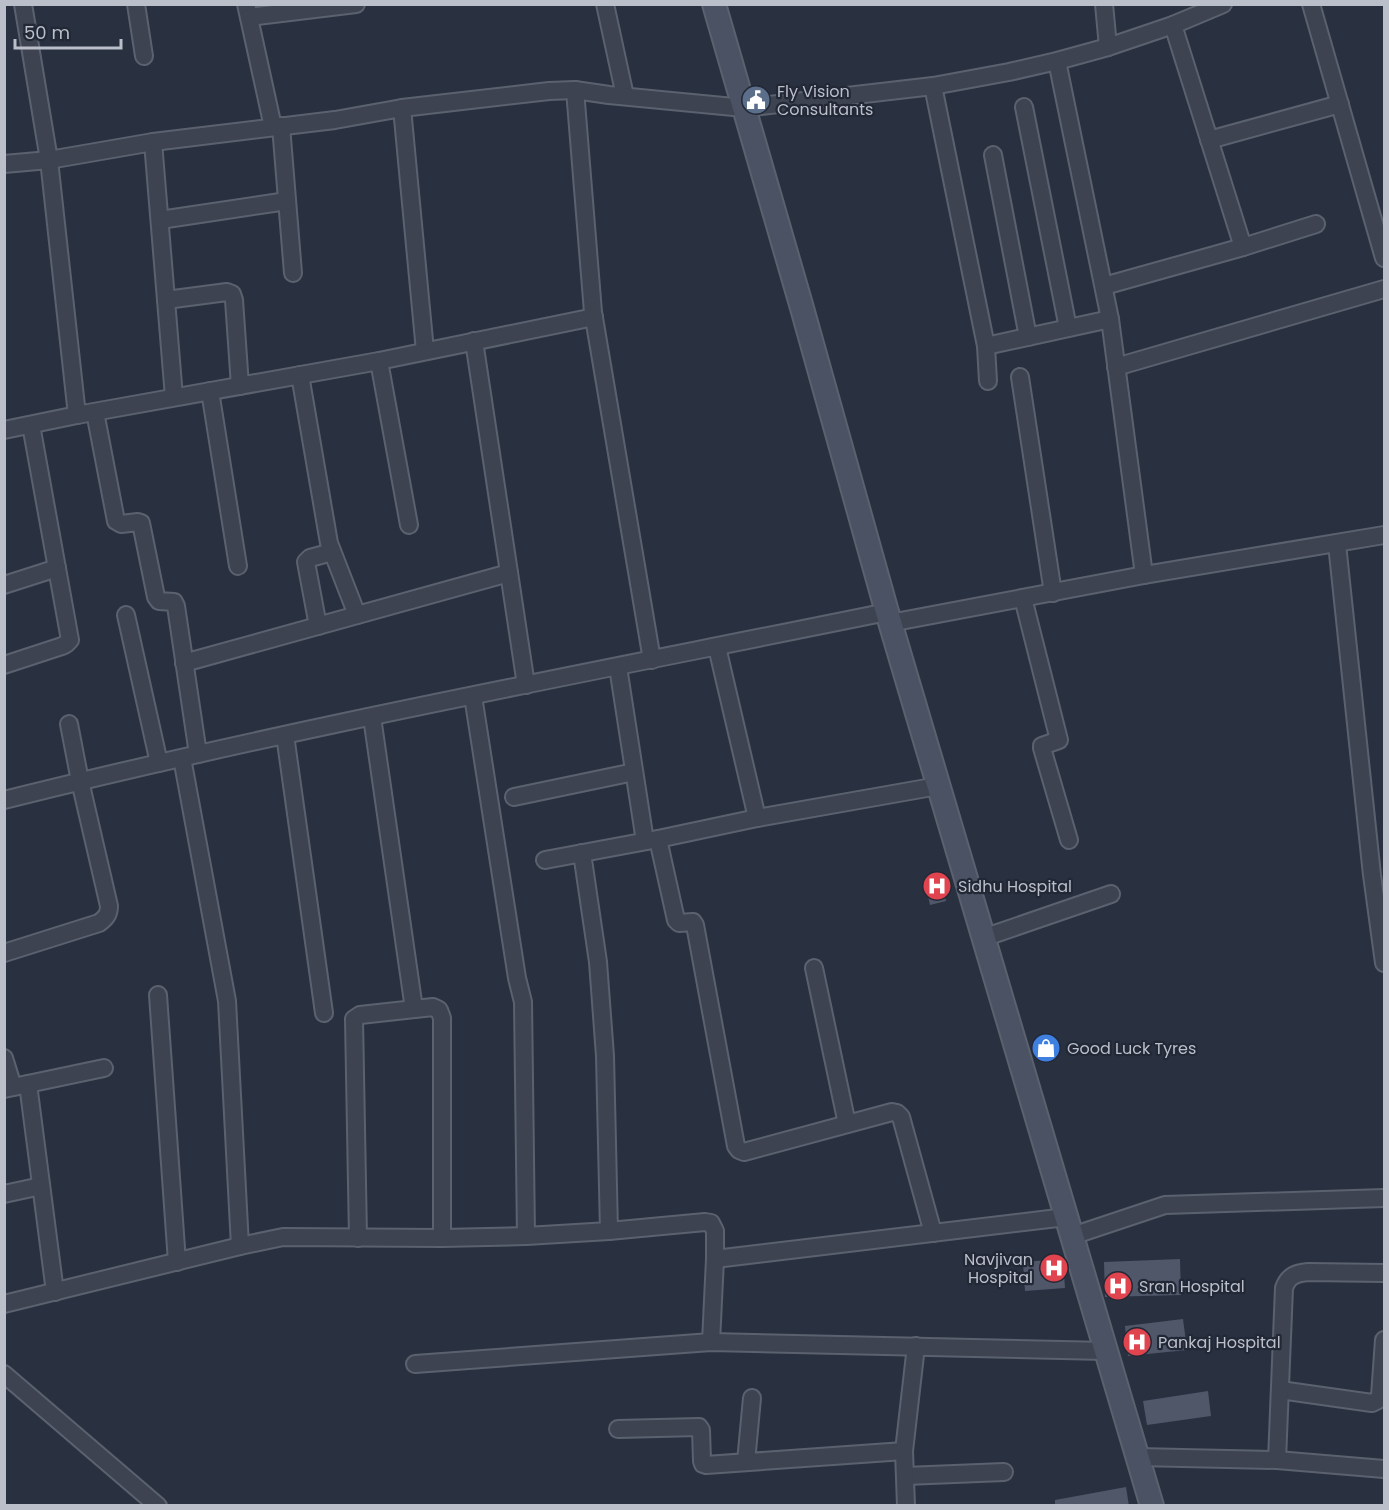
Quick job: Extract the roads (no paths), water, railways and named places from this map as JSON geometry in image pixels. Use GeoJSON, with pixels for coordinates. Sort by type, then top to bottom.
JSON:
{"type":"FeatureCollection","features":[{"type":"Feature","properties":{"kind":"main road"},"geometry":{"type":"LineString","coordinates":[[714,4],[888,618],[1152,1506]]}},
{"type":"Feature","properties":{"kind":"street"},"geometry":{"type":"LineString","coordinates":[[23,4],[50,160],[77,415]]}},
{"type":"Feature","properties":{"kind":"street"},"geometry":{"type":"LineString","coordinates":[[136,4],[144,56]]}},
{"type":"Feature","properties":{"kind":"street"},"geometry":{"type":"LineString","coordinates":[[293,273],[287,201],[277,127],[248,11],[356,4]]}},
{"type":"Feature","properties":{"kind":"street"},"geometry":{"type":"LineString","coordinates":[[606,4],[625,96]]}},
{"type":"Feature","properties":{"kind":"street"},"geometry":{"type":"LineString","coordinates":[[1104,4],[1108,47]]}},
{"type":"Feature","properties":{"kind":"street"},"geometry":{"type":"LineString","coordinates":[[4,164],[50,160],[153,142],[334,120],[402,108],[549,91],[575,90],[744,108],[933,86],[1009,72],[1108,47],[1173,25],[1223,4]]}},
{"type":"Feature","properties":{"kind":"street"},"geometry":{"type":"LineString","coordinates":[[1311,4],[1384,258]]}},
{"type":"Feature","properties":{"kind":"street"},"geometry":{"type":"LineString","coordinates":[[1173,25],[1243,247]]}},
{"type":"Feature","properties":{"kind":"street"},"geometry":{"type":"LineString","coordinates":[[1057,61],[1110,319],[1144,575]]}},
{"type":"Feature","properties":{"kind":"street"},"geometry":{"type":"LineString","coordinates":[[933,86],[986,346],[988,381]]}},
{"type":"Feature","properties":{"kind":"street"},"geometry":{"type":"LineString","coordinates":[[575,90],[594,317],[652,660]]}},
{"type":"Feature","properties":{"kind":"street"},"geometry":{"type":"LineString","coordinates":[[1209,140],[1340,104]]}},
{"type":"Feature","properties":{"kind":"street"},"geometry":{"type":"LineString","coordinates":[[402,108],[425,351]]}},
{"type":"Feature","properties":{"kind":"street"},"geometry":{"type":"LineString","coordinates":[[1024,108],[1068,328]]}},
{"type":"Feature","properties":{"kind":"street"},"geometry":{"type":"LineString","coordinates":[[153,142],[174,397]]}},
{"type":"Feature","properties":{"kind":"street"},"geometry":{"type":"LineString","coordinates":[[993,155],[1028,337]]}},
{"type":"Feature","properties":{"kind":"street"},"geometry":{"type":"LineString","coordinates":[[160,220],[287,201]]}},
{"type":"Feature","properties":{"kind":"street"},"geometry":{"type":"LineString","coordinates":[[1104,286],[1316,224]]}},
{"type":"Feature","properties":{"kind":"street"},"geometry":{"type":"LineString","coordinates":[[1116,367],[1384,289]]}},
{"type":"Feature","properties":{"kind":"street"},"geometry":{"type":"LineString","coordinates":[[166,300],[227,292],[232,294],[240,386]]}},
{"type":"Feature","properties":{"kind":"street"},"geometry":{"type":"LineString","coordinates":[[4,430],[379,361],[594,317]]}},
{"type":"Feature","properties":{"kind":"street"},"geometry":{"type":"LineString","coordinates":[[986,346],[1110,319]]}},
{"type":"Feature","properties":{"kind":"street"},"geometry":{"type":"LineString","coordinates":[[474,341],[526,685]]}},
{"type":"Feature","properties":{"kind":"street"},"geometry":{"type":"LineString","coordinates":[[379,361],[409,525]]}},
{"type":"Feature","properties":{"kind":"street"},"geometry":{"type":"LineString","coordinates":[[300,375],[329,543],[357,615]]}},
{"type":"Feature","properties":{"kind":"street"},"geometry":{"type":"LineString","coordinates":[[1020,377],[1053,592]]}},
{"type":"Feature","properties":{"kind":"street"},"geometry":{"type":"LineString","coordinates":[[210,391],[238,566]]}},
{"type":"Feature","properties":{"kind":"street"},"geometry":{"type":"LineString","coordinates":[[95,412],[115,519],[119,524],[138,522],[142,524],[156,597],[159,601],[174,602],[176,606],[184,663],[190,756],[227,1000],[240,1246]]}},
{"type":"Feature","properties":{"kind":"street"},"geometry":{"type":"LineString","coordinates":[[4,665],[62,646],[70,640],[31,425]]}},
{"type":"Feature","properties":{"kind":"street"},"geometry":{"type":"LineString","coordinates":[[4,800],[285,735],[717,646],[1023,598],[1144,575],[1384,535]]}},
{"type":"Feature","properties":{"kind":"street"},"geometry":{"type":"LineString","coordinates":[[1337,544],[1384,963]]}},
{"type":"Feature","properties":{"kind":"street"},"geometry":{"type":"LineString","coordinates":[[318,626],[306,562],[310,558],[332,552]]}},
{"type":"Feature","properties":{"kind":"street"},"geometry":{"type":"LineString","coordinates":[[4,585],[57,568]]}},
{"type":"Feature","properties":{"kind":"street"},"geometry":{"type":"LineString","coordinates":[[184,663],[509,573]]}},
{"type":"Feature","properties":{"kind":"street"},"geometry":{"type":"LineString","coordinates":[[1023,598],[1059,740],[1041,747],[1069,840]]}},
{"type":"Feature","properties":{"kind":"street"},"geometry":{"type":"LineString","coordinates":[[126,615],[159,763]]}},
{"type":"Feature","properties":{"kind":"street"},"geometry":{"type":"LineString","coordinates":[[717,646],[757,818]]}},
{"type":"Feature","properties":{"kind":"street"},"geometry":{"type":"LineString","coordinates":[[618,667],[634,772],[651,840],[677,922],[693,922],[695,925],[736,1146],[744,1152],[895,1112],[899,1114],[933,1233]]}},
{"type":"Feature","properties":{"kind":"street"},"geometry":{"type":"LineString","coordinates":[[473,696],[517,978],[523,1002],[526,1236]]}},
{"type":"Feature","properties":{"kind":"street"},"geometry":{"type":"LineString","coordinates":[[372,717],[414,1009]]}},
{"type":"Feature","properties":{"kind":"street"},"geometry":{"type":"LineString","coordinates":[[4,953],[99,923],[109,911],[69,724]]}},
{"type":"Feature","properties":{"kind":"street"},"geometry":{"type":"LineString","coordinates":[[285,735],[324,1013]]}},
{"type":"Feature","properties":{"kind":"street"},"geometry":{"type":"LineString","coordinates":[[514,797],[634,772]]}},
{"type":"Feature","properties":{"kind":"street"},"geometry":{"type":"LineString","coordinates":[[545,860],[757,818],[938,786]]}},
{"type":"Feature","properties":{"kind":"street"},"geometry":{"type":"LineString","coordinates":[[582,854],[598,962],[605,1056],[609,1231]]}},
{"type":"Feature","properties":{"kind":"street"},"geometry":{"type":"LineString","coordinates":[[983,938],[1111,894]]}},
{"type":"Feature","properties":{"kind":"street"},"geometry":{"type":"LineString","coordinates":[[814,968],[847,1124]]}},
{"type":"Feature","properties":{"kind":"street"},"geometry":{"type":"LineString","coordinates":[[158,995],[177,1262]]}},
{"type":"Feature","properties":{"kind":"street"},"geometry":{"type":"LineString","coordinates":[[358,1238],[354,1019],[360,1015],[436,1008],[442,1014],[442,1238]]}},
{"type":"Feature","properties":{"kind":"street"},"geometry":{"type":"LineString","coordinates":[[4,1058],[15,1087],[41,1186],[54,1292]]}},
{"type":"Feature","properties":{"kind":"street"},"geometry":{"type":"LineString","coordinates":[[15,1087],[104,1068]]}},
{"type":"Feature","properties":{"kind":"street"},"geometry":{"type":"LineString","coordinates":[[4,1194],[41,1186]]}},
{"type":"Feature","properties":{"kind":"street"},"geometry":{"type":"LineString","coordinates":[[715,1259],[933,1233],[1069,1226],[1165,1205],[1384,1197]]}},
{"type":"Feature","properties":{"kind":"street"},"geometry":{"type":"LineString","coordinates":[[4,1304],[283,1237],[526,1236],[702,1222],[711,1223],[715,1232],[711,1342]]}},
{"type":"Feature","properties":{"kind":"street"},"geometry":{"type":"LineString","coordinates":[[1277,1460],[1284,1288],[1287,1281],[1298,1273],[1308,1272],[1384,1273]]}},
{"type":"Feature","properties":{"kind":"street"},"geometry":{"type":"LineString","coordinates":[[1280,1390],[1372,1403],[1377,1401],[1380,1396],[1383,1372],[1384,1340]]}},
{"type":"Feature","properties":{"kind":"street"},"geometry":{"type":"LineString","coordinates":[[415,1364],[711,1342],[1106,1351]]}},
{"type":"Feature","properties":{"kind":"street"},"geometry":{"type":"LineString","coordinates":[[906,1506],[904,1451],[916,1346]]}},
{"type":"Feature","properties":{"kind":"street"},"geometry":{"type":"LineString","coordinates":[[4,1374],[158,1506]]}},
{"type":"Feature","properties":{"kind":"street"},"geometry":{"type":"LineString","coordinates":[[746,1462],[752,1398]]}},
{"type":"Feature","properties":{"kind":"street"},"geometry":{"type":"LineString","coordinates":[[618,1429],[698,1427],[701,1430],[702,1461],[706,1465],[904,1451]]}},
{"type":"Feature","properties":{"kind":"street"},"geometry":{"type":"LineString","coordinates":[[1138,1457],[1277,1460],[1384,1469]]}},
{"type":"Feature","properties":{"kind":"street"},"geometry":{"type":"LineString","coordinates":[[905,1476],[1004,1472]]}},
{"type":"Feature","properties":{"kind":"place","name":"Fly Vision Consultants"},"geometry":{"type":"Point","coordinates":[756,100]}},
{"type":"Feature","properties":{"kind":"place","name":"Sidhu Hospital"},"geometry":{"type":"Point","coordinates":[937,886]}},
{"type":"Feature","properties":{"kind":"place","name":"Good Luck Tyres"},"geometry":{"type":"Point","coordinates":[1046,1048]}},
{"type":"Feature","properties":{"kind":"place","name":"Navjivan Hospital"},"geometry":{"type":"Point","coordinates":[1054,1268]}},
{"type":"Feature","properties":{"kind":"place","name":"Sran Hospital"},"geometry":{"type":"Point","coordinates":[1118,1286]}},
{"type":"Feature","properties":{"kind":"place","name":"Pankaj Hospital"},"geometry":{"type":"Point","coordinates":[1137,1342]}}]}
